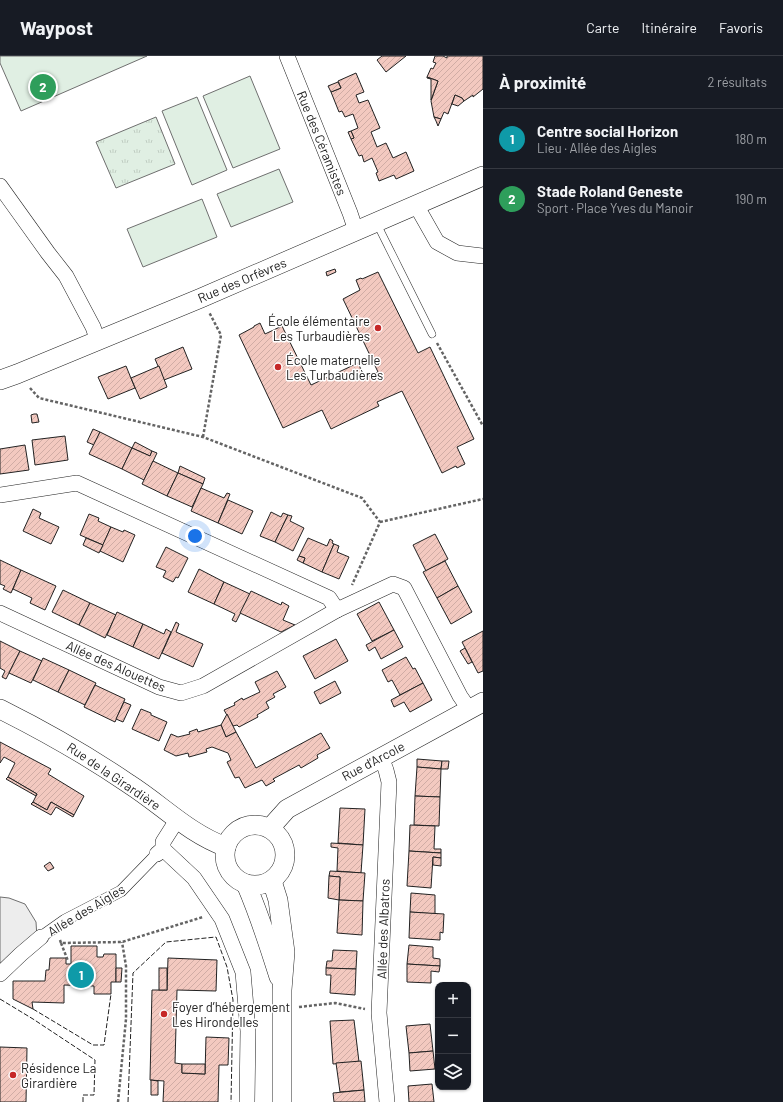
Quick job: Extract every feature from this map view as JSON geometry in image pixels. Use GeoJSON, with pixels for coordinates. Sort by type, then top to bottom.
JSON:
{"type":"FeatureCollection","features":[{"type":"Feature","properties":{"kind":"street","name":"Rue des Céramistes"},"geometry":{"type":"LineString","coordinates":[[287,56],[350,212],[356,231]]}},
{"type":"Feature","properties":{"kind":"street","name":"Rue des Orfèvres"},"geometry":{"type":"LineString","coordinates":[[9,377],[201,298],[483,176]]}},
{"type":"Feature","properties":{"kind":"street"},"geometry":{"type":"LineString","coordinates":[[0,186],[66,276],[98,341]]}},
{"type":"Feature","properties":{"kind":"street"},"geometry":{"type":"LineString","coordinates":[[416,205],[437,242],[457,253],[483,256]]}},
{"type":"Feature","properties":{"kind":"street"},"geometry":{"type":"LineString","coordinates":[[0,495],[77,483],[328,598],[337,610]]}},
{"type":"Feature","properties":{"kind":"street","name":"Allée des Alouettes"},"geometry":{"type":"LineString","coordinates":[[0,613],[158,687],[181,693],[203,686],[337,610],[393,584],[404,588],[460,696],[476,705]]}},
{"type":"Feature","properties":{"kind":"street","name":"Rue d’Arcole"},"geometry":{"type":"LineString","coordinates":[[270,828],[286,809],[476,705]]}},
{"type":"Feature","properties":{"kind":"street","name":"Rue de la Girardière"},"geometry":{"type":"LineString","coordinates":[[0,709],[79,751],[130,784],[189,828],[213,842],[226,847]]}},
{"type":"Feature","properties":{"kind":"street","name":"Allée des Albatros"},"geometry":{"type":"LineString","coordinates":[[381,758],[386,770],[388,782],[379,1012],[387,1102]]}},
{"type":"Feature","properties":{"kind":"street","name":"Allée des Aigles"},"geometry":{"type":"LineString","coordinates":[[0,974],[21,954],[55,926],[121,891],[160,851],[163,842],[177,820]]}},
{"type":"Feature","properties":{"kind":"street"},"geometry":{"type":"LineString","coordinates":[[261,825],[270,828],[278,835],[284,844],[286,854],[280,874],[272,881],[263,885],[252,886],[246,884],[233,876],[227,867],[225,857],[226,847],[230,838],[243,827],[261,825]]}},
{"type":"Feature","properties":{"kind":"street"},"geometry":{"type":"LineString","coordinates":[[160,851],[194,878],[222,919],[243,972],[248,1031],[247,1102]]}},
{"type":"Feature","properties":{"kind":"street"},"geometry":{"type":"LineString","coordinates":[[272,881],[278,900],[285,952],[282,996],[282,1102]]}},
{"type":"Feature","properties":{"kind":"street"},"geometry":{"type":"LineString","coordinates":[[246,884],[257,908],[268,941],[282,996]]}},
{"type":"Feature","properties":{"kind":"lane"},"geometry":{"type":"LineString","coordinates":[[376,222],[432,334]]}},
{"type":"Feature","properties":{"kind":"path"},"geometry":{"type":"LineString","coordinates":[[201,298],[221,335],[203,437]]}},
{"type":"Feature","properties":{"kind":"path"},"geometry":{"type":"LineString","coordinates":[[432,334],[483,426]]}},
{"type":"Feature","properties":{"kind":"path"},"geometry":{"type":"LineString","coordinates":[[9,377],[39,398],[203,437],[362,498],[380,522]]}},
{"type":"Feature","properties":{"kind":"path"},"geometry":{"type":"LineString","coordinates":[[380,522],[483,500]]}},
{"type":"Feature","properties":{"kind":"path"},"geometry":{"type":"LineString","coordinates":[[352,603],[349,592],[380,522]]}},
{"type":"Feature","properties":{"kind":"path"},"geometry":{"type":"LineString","coordinates":[[61,943],[122,942],[206,917],[215,909]]}},
{"type":"Feature","properties":{"kind":"path"},"geometry":{"type":"LineString","coordinates":[[55,926],[68,961]]}},
{"type":"Feature","properties":{"kind":"path"},"geometry":{"type":"LineString","coordinates":[[118,1102],[126,1019],[126,966],[122,942]]}},
{"type":"Feature","properties":{"kind":"path"},"geometry":{"type":"LineString","coordinates":[[282,996],[300,1007],[335,1003],[379,1012]]}},
{"type":"Feature","properties":{"kind":"green space"},"geometry":{"type":"Polygon","coordinates":[[[0,56],[147,56],[21,111],[0,63],[0,56]]]}},
{"type":"Feature","properties":{"kind":"green space"},"geometry":{"type":"Polygon","coordinates":[[[250,76],[280,149],[233,168],[203,96],[250,76]]]}},
{"type":"Feature","properties":{"kind":"green space"},"geometry":{"type":"Polygon","coordinates":[[[197,97],[227,170],[192,185],[162,111],[197,97]]]}},
{"type":"Feature","properties":{"kind":"green space"},"geometry":{"type":"Polygon","coordinates":[[[156,117],[175,164],[116,188],[96,142],[156,117]]]}},
{"type":"Feature","properties":{"kind":"green space"},"geometry":{"type":"Polygon","coordinates":[[[279,169],[293,202],[231,227],[217,194],[279,169]]]}},
{"type":"Feature","properties":{"kind":"green space"},"geometry":{"type":"Polygon","coordinates":[[[202,199],[217,237],[143,267],[127,229],[202,199]]]}},
{"type":"Feature","properties":{"kind":"shaded area"},"geometry":{"type":"Polygon","coordinates":[[[0,897],[9,898],[25,904],[36,922],[37,938],[0,969],[0,897]]]}},
{"type":"Feature","properties":{"kind":"building"},"geometry":{"type":"Polygon","coordinates":[[[382,56],[406,56],[386,72],[377,60],[382,56]]]}},
{"type":"Feature","properties":{"kind":"building"},"geometry":{"type":"Polygon","coordinates":[[[435,56],[443,56],[447,58],[447,56],[483,56],[483,89],[473,97],[473,95],[464,101],[462,98],[455,95],[448,114],[444,112],[441,119],[434,117],[431,101],[438,81],[427,77],[431,68],[433,69],[436,63],[433,62],[435,56]]]}},
{"type":"Feature","properties":{"kind":"building"},"geometry":{"type":"Polygon","coordinates":[[[356,73],[364,92],[356,95],[359,103],[368,100],[380,128],[371,132],[377,147],[386,143],[393,158],[406,152],[414,171],[396,179],[394,175],[379,181],[376,173],[378,172],[372,158],[364,162],[362,155],[359,156],[351,139],[354,138],[351,131],[358,128],[353,114],[345,117],[342,111],[339,112],[331,92],[341,88],[338,81],[356,73]]]}},
{"type":"Feature","properties":{"kind":"building"},"geometry":{"type":"Polygon","coordinates":[[[427,77],[438,81],[431,100],[431,79],[427,77]]]}},
{"type":"Feature","properties":{"kind":"building"},"geometry":{"type":"Polygon","coordinates":[[[338,82],[341,88],[331,92],[328,86],[338,82]]]}},
{"type":"Feature","properties":{"kind":"building"},"geometry":{"type":"Polygon","coordinates":[[[455,95],[462,98],[464,101],[458,106],[452,104],[455,95]]]}},
{"type":"Feature","properties":{"kind":"building"},"geometry":{"type":"Polygon","coordinates":[[[434,117],[441,119],[438,126],[436,121],[434,117]]]}},
{"type":"Feature","properties":{"kind":"building"},"geometry":{"type":"Polygon","coordinates":[[[351,131],[354,138],[351,139],[348,132],[351,131]]]}},
{"type":"Feature","properties":{"kind":"building"},"geometry":{"type":"Polygon","coordinates":[[[335,269],[336,272],[327,276],[326,272],[335,269]]]}},
{"type":"Feature","properties":{"kind":"building"},"geometry":{"type":"Polygon","coordinates":[[[378,272],[418,353],[430,347],[474,439],[457,447],[465,464],[457,468],[456,466],[442,473],[402,391],[377,402],[379,406],[331,429],[322,410],[283,428],[239,335],[260,323],[265,334],[282,326],[311,385],[358,363],[365,378],[378,372],[343,299],[360,290],[356,280],[378,272]]]}},
{"type":"Feature","properties":{"kind":"building"},"geometry":{"type":"Polygon","coordinates":[[[183,347],[192,369],[164,380],[155,359],[183,347]]]}},
{"type":"Feature","properties":{"kind":"building"},"geometry":{"type":"Polygon","coordinates":[[[126,366],[135,388],[108,399],[98,377],[126,366]]]}},
{"type":"Feature","properties":{"kind":"building"},"geometry":{"type":"Polygon","coordinates":[[[159,366],[167,387],[140,399],[131,378],[159,366]]]}},
{"type":"Feature","properties":{"kind":"building"},"geometry":{"type":"Polygon","coordinates":[[[37,414],[39,422],[32,423],[31,415],[37,414]]]}},
{"type":"Feature","properties":{"kind":"building"},"geometry":{"type":"Polygon","coordinates":[[[93,429],[100,432],[94,445],[87,442],[93,429]]]}},
{"type":"Feature","properties":{"kind":"building"},"geometry":{"type":"Polygon","coordinates":[[[100,432],[132,448],[122,469],[89,454],[100,432]]]}},
{"type":"Feature","properties":{"kind":"building"},"geometry":{"type":"Polygon","coordinates":[[[65,436],[68,460],[35,465],[32,440],[65,436]]]}},
{"type":"Feature","properties":{"kind":"building"},"geometry":{"type":"Polygon","coordinates":[[[135,442],[152,451],[150,456],[132,448],[135,442]]]}},
{"type":"Feature","properties":{"kind":"building"},"geometry":{"type":"Polygon","coordinates":[[[25,445],[29,470],[0,474],[0,449],[25,445]]]}},
{"type":"Feature","properties":{"kind":"building"},"geometry":{"type":"Polygon","coordinates":[[[132,448],[150,456],[152,451],[157,453],[144,480],[122,469],[132,448]]]}},
{"type":"Feature","properties":{"kind":"building"},"geometry":{"type":"Polygon","coordinates":[[[153,461],[178,473],[167,496],[142,484],[153,461]]]}},
{"type":"Feature","properties":{"kind":"building"},"geometry":{"type":"Polygon","coordinates":[[[180,466],[205,478],[203,484],[178,473],[180,466]]]}},
{"type":"Feature","properties":{"kind":"building"},"geometry":{"type":"Polygon","coordinates":[[[178,473],[203,484],[192,507],[167,496],[178,473]]]}},
{"type":"Feature","properties":{"kind":"building"},"geometry":{"type":"Polygon","coordinates":[[[201,488],[224,498],[227,493],[230,494],[218,523],[191,511],[201,488]]]}},
{"type":"Feature","properties":{"kind":"building"},"geometry":{"type":"Polygon","coordinates":[[[228,500],[253,511],[242,534],[218,523],[228,500]]]}},
{"type":"Feature","properties":{"kind":"building"},"geometry":{"type":"Polygon","coordinates":[[[33,509],[41,513],[39,518],[59,527],[51,544],[23,531],[33,509]]]}},
{"type":"Feature","properties":{"kind":"building"},"geometry":{"type":"Polygon","coordinates":[[[271,512],[281,517],[283,513],[288,515],[275,542],[260,536],[271,512]]]}},
{"type":"Feature","properties":{"kind":"building"},"geometry":{"type":"Polygon","coordinates":[[[89,514],[99,518],[98,521],[111,527],[103,545],[80,535],[89,514]]]}},
{"type":"Feature","properties":{"kind":"building"},"geometry":{"type":"Polygon","coordinates":[[[288,515],[292,516],[290,521],[304,528],[293,551],[275,542],[288,515]]]}},
{"type":"Feature","properties":{"kind":"building"},"geometry":{"type":"Polygon","coordinates":[[[111,527],[123,532],[124,530],[135,535],[123,562],[100,551],[111,527]]]}},
{"type":"Feature","properties":{"kind":"building"},"geometry":{"type":"Polygon","coordinates":[[[435,534],[448,559],[426,571],[413,545],[435,534]]]}},
{"type":"Feature","properties":{"kind":"building"},"geometry":{"type":"Polygon","coordinates":[[[86,538],[103,545],[99,553],[83,545],[86,538]]]}},
{"type":"Feature","properties":{"kind":"building"},"geometry":{"type":"Polygon","coordinates":[[[308,538],[327,546],[330,539],[333,541],[332,543],[334,544],[322,572],[303,563],[305,558],[299,556],[308,538]]]}},
{"type":"Feature","properties":{"kind":"building"},"geometry":{"type":"Polygon","coordinates":[[[334,544],[339,546],[337,552],[349,557],[339,579],[322,572],[334,544]]]}},
{"type":"Feature","properties":{"kind":"building"},"geometry":{"type":"Polygon","coordinates":[[[166,547],[188,558],[178,578],[176,577],[173,582],[163,577],[166,571],[156,567],[166,547]]]}},
{"type":"Feature","properties":{"kind":"building"},"geometry":{"type":"Polygon","coordinates":[[[299,556],[305,558],[303,563],[297,560],[299,556]]]}},
{"type":"Feature","properties":{"kind":"building"},"geometry":{"type":"Polygon","coordinates":[[[0,560],[21,570],[11,593],[3,589],[5,586],[0,584],[0,560]]]}},
{"type":"Feature","properties":{"kind":"building"},"geometry":{"type":"Polygon","coordinates":[[[445,561],[458,586],[437,598],[423,572],[445,561]]]}},
{"type":"Feature","properties":{"kind":"building"},"geometry":{"type":"Polygon","coordinates":[[[199,569],[224,582],[214,604],[188,592],[199,569]]]}},
{"type":"Feature","properties":{"kind":"building"},"geometry":{"type":"Polygon","coordinates":[[[21,570],[56,586],[45,610],[30,603],[32,598],[13,589],[21,570]]]}},
{"type":"Feature","properties":{"kind":"building"},"geometry":{"type":"Polygon","coordinates":[[[224,582],[250,594],[236,622],[232,620],[235,614],[214,604],[224,582]]]}},
{"type":"Feature","properties":{"kind":"building"},"geometry":{"type":"Polygon","coordinates":[[[458,586],[472,612],[451,624],[437,598],[458,586]]]}},
{"type":"Feature","properties":{"kind":"building"},"geometry":{"type":"Polygon","coordinates":[[[63,590],[90,603],[79,625],[52,612],[63,590]]]}},
{"type":"Feature","properties":{"kind":"building"},"geometry":{"type":"Polygon","coordinates":[[[251,591],[281,605],[282,602],[289,606],[283,620],[295,625],[281,632],[240,613],[251,591]]]}},
{"type":"Feature","properties":{"kind":"building"},"geometry":{"type":"Polygon","coordinates":[[[379,602],[394,630],[372,641],[357,614],[379,602]]]}},
{"type":"Feature","properties":{"kind":"building"},"geometry":{"type":"Polygon","coordinates":[[[90,603],[116,615],[105,638],[79,625],[90,603]]]}},
{"type":"Feature","properties":{"kind":"building"},"geometry":{"type":"Polygon","coordinates":[[[117,612],[143,624],[133,647],[107,635],[117,612]]]}},
{"type":"Feature","properties":{"kind":"building"},"geometry":{"type":"Polygon","coordinates":[[[176,622],[179,624],[176,632],[203,644],[193,667],[162,653],[176,622]]]}},
{"type":"Feature","properties":{"kind":"building"},"geometry":{"type":"Polygon","coordinates":[[[143,624],[164,634],[166,629],[171,632],[159,659],[133,647],[143,624]]]}},
{"type":"Feature","properties":{"kind":"building"},"geometry":{"type":"Polygon","coordinates":[[[394,630],[403,647],[381,659],[375,647],[369,651],[366,645],[394,630]]]}},
{"type":"Feature","properties":{"kind":"building"},"geometry":{"type":"Polygon","coordinates":[[[483,631],[483,671],[478,673],[462,642],[483,631]]]}},
{"type":"Feature","properties":{"kind":"building"},"geometry":{"type":"Polygon","coordinates":[[[336,639],[348,661],[315,679],[303,656],[336,639]]]}},
{"type":"Feature","properties":{"kind":"building"},"geometry":{"type":"Polygon","coordinates":[[[0,641],[20,651],[6,679],[2,677],[5,671],[0,668],[0,641]]]}},
{"type":"Feature","properties":{"kind":"building"},"geometry":{"type":"Polygon","coordinates":[[[465,648],[472,662],[468,664],[460,651],[465,648]]]}},
{"type":"Feature","properties":{"kind":"building"},"geometry":{"type":"Polygon","coordinates":[[[20,651],[42,661],[31,683],[9,673],[20,651]]]}},
{"type":"Feature","properties":{"kind":"building"},"geometry":{"type":"Polygon","coordinates":[[[406,657],[413,669],[415,668],[423,683],[400,695],[392,680],[388,682],[382,670],[406,657]]]}},
{"type":"Feature","properties":{"kind":"building"},"geometry":{"type":"Polygon","coordinates":[[[43,658],[69,670],[58,692],[33,680],[43,658]]]}},
{"type":"Feature","properties":{"kind":"building"},"geometry":{"type":"Polygon","coordinates":[[[69,670],[96,683],[85,705],[58,692],[69,670]]]}},
{"type":"Feature","properties":{"kind":"building"},"geometry":{"type":"Polygon","coordinates":[[[277,671],[286,687],[273,694],[275,697],[266,702],[269,708],[257,715],[258,717],[239,727],[237,725],[233,726],[224,710],[235,705],[234,703],[242,698],[243,700],[260,692],[255,682],[277,671]]]}},
{"type":"Feature","properties":{"kind":"building"},"geometry":{"type":"Polygon","coordinates":[[[335,681],[341,693],[320,704],[314,692],[335,681]]]}},
{"type":"Feature","properties":{"kind":"building"},"geometry":{"type":"Polygon","coordinates":[[[423,683],[432,700],[410,712],[404,702],[394,707],[391,700],[423,683]]]}},
{"type":"Feature","properties":{"kind":"building"},"geometry":{"type":"Polygon","coordinates":[[[95,685],[125,699],[115,722],[84,707],[95,685]]]}},
{"type":"Feature","properties":{"kind":"building"},"geometry":{"type":"Polygon","coordinates":[[[124,702],[131,705],[123,722],[116,719],[124,702]]]}},
{"type":"Feature","properties":{"kind":"building"},"geometry":{"type":"Polygon","coordinates":[[[141,709],[167,722],[159,741],[132,729],[141,709]]]}},
{"type":"Feature","properties":{"kind":"building"},"geometry":{"type":"Polygon","coordinates":[[[227,714],[236,732],[226,737],[221,725],[227,714]]]}},
{"type":"Feature","properties":{"kind":"building"},"geometry":{"type":"Polygon","coordinates":[[[221,725],[226,737],[236,732],[256,768],[321,733],[330,748],[317,755],[318,758],[301,768],[299,765],[273,779],[275,781],[266,786],[262,780],[245,788],[239,777],[235,778],[227,762],[231,760],[228,753],[212,747],[206,749],[207,752],[189,757],[188,753],[176,756],[164,750],[171,734],[178,737],[190,734],[189,732],[197,729],[198,732],[221,725]]]}},
{"type":"Feature","properties":{"kind":"building"},"geometry":{"type":"Polygon","coordinates":[[[0,742],[51,769],[48,774],[84,796],[74,815],[51,802],[47,810],[33,802],[37,794],[8,777],[15,763],[4,757],[0,763],[0,742]]]}},
{"type":"Feature","properties":{"kind":"building"},"geometry":{"type":"Polygon","coordinates":[[[417,759],[442,761],[441,769],[417,767],[417,759]]]}},
{"type":"Feature","properties":{"kind":"building"},"geometry":{"type":"Polygon","coordinates":[[[442,761],[449,761],[448,769],[441,769],[442,761]]]}},
{"type":"Feature","properties":{"kind":"building"},"geometry":{"type":"Polygon","coordinates":[[[417,767],[441,769],[440,797],[415,796],[417,767]]]}},
{"type":"Feature","properties":{"kind":"building"},"geometry":{"type":"Polygon","coordinates":[[[8,777],[37,794],[36,796],[6,779],[8,777]]]}},
{"type":"Feature","properties":{"kind":"building"},"geometry":{"type":"Polygon","coordinates":[[[415,796],[440,797],[439,826],[414,825],[415,796]]]}},
{"type":"Feature","properties":{"kind":"building"},"geometry":{"type":"Polygon","coordinates":[[[33,802],[47,810],[51,802],[74,815],[73,817],[56,807],[51,815],[31,804],[33,802]]]}},
{"type":"Feature","properties":{"kind":"building"},"geometry":{"type":"Polygon","coordinates":[[[340,808],[365,809],[363,845],[338,843],[340,808]]]}},
{"type":"Feature","properties":{"kind":"building"},"geometry":{"type":"Polygon","coordinates":[[[410,825],[435,826],[434,849],[441,849],[441,853],[409,851],[410,825]]]}},
{"type":"Feature","properties":{"kind":"building"},"geometry":{"type":"Polygon","coordinates":[[[331,843],[363,845],[361,873],[337,871],[338,848],[331,847],[331,843]]]}},
{"type":"Feature","properties":{"kind":"building"},"geometry":{"type":"Polygon","coordinates":[[[409,851],[441,853],[441,858],[433,857],[431,888],[407,886],[409,851]]]}},
{"type":"Feature","properties":{"kind":"building"},"geometry":{"type":"Polygon","coordinates":[[[433,857],[441,858],[441,866],[433,865],[433,857]]]}},
{"type":"Feature","properties":{"kind":"building"},"geometry":{"type":"Polygon","coordinates":[[[50,862],[54,868],[48,871],[44,866],[50,862]]]}},
{"type":"Feature","properties":{"kind":"building"},"geometry":{"type":"Polygon","coordinates":[[[330,871],[365,873],[363,901],[339,900],[340,877],[329,876],[330,871]]]}},
{"type":"Feature","properties":{"kind":"building"},"geometry":{"type":"Polygon","coordinates":[[[329,876],[340,877],[339,900],[328,898],[329,876]]]}},
{"type":"Feature","properties":{"kind":"building"},"geometry":{"type":"Polygon","coordinates":[[[411,893],[435,895],[435,914],[410,912],[411,893]]]}},
{"type":"Feature","properties":{"kind":"building"},"geometry":{"type":"Polygon","coordinates":[[[339,900],[363,901],[362,935],[337,933],[339,900]]]}},
{"type":"Feature","properties":{"kind":"building"},"geometry":{"type":"Polygon","coordinates":[[[410,912],[444,914],[443,933],[440,932],[440,940],[409,938],[410,912]]]}},
{"type":"Feature","properties":{"kind":"building"},"geometry":{"type":"Polygon","coordinates":[[[409,945],[433,947],[433,958],[440,959],[440,966],[407,964],[409,945]]]}},
{"type":"Feature","properties":{"kind":"building"},"geometry":{"type":"Polygon","coordinates":[[[71,946],[97,946],[97,957],[103,957],[104,954],[116,954],[116,982],[111,982],[111,994],[94,994],[94,986],[64,985],[64,1003],[32,1002],[33,1009],[13,999],[13,981],[45,981],[46,970],[49,970],[50,958],[66,958],[66,964],[71,964],[71,946]]]}},
{"type":"Feature","properties":{"kind":"building"},"geometry":{"type":"Polygon","coordinates":[[[333,950],[357,951],[356,969],[326,968],[327,961],[332,961],[333,950]]]}},
{"type":"Feature","properties":{"kind":"building","name":"Foyer d’hébergement Les Hirondelles"},"geometry":{"type":"Polygon","coordinates":[[[168,958],[217,960],[216,991],[177,990],[175,1063],[182,1064],[182,1073],[205,1074],[206,1037],[229,1038],[228,1065],[219,1065],[218,1102],[163,1102],[164,1081],[150,1080],[152,990],[167,990],[168,958]]]}},
{"type":"Feature","properties":{"kind":"building"},"geometry":{"type":"Polygon","coordinates":[[[407,964],[440,966],[439,972],[431,971],[431,983],[407,982],[407,964]]]}},
{"type":"Feature","properties":{"kind":"building"},"geometry":{"type":"Polygon","coordinates":[[[116,968],[122,968],[121,982],[116,982],[116,968]]]}},
{"type":"Feature","properties":{"kind":"building"},"geometry":{"type":"Polygon","coordinates":[[[159,968],[167,968],[167,990],[159,990],[159,968]]]}},
{"type":"Feature","properties":{"kind":"building"},"geometry":{"type":"Polygon","coordinates":[[[326,968],[356,969],[355,995],[330,993],[331,975],[326,975],[326,968]]]}},
{"type":"Feature","properties":{"kind":"building"},"geometry":{"type":"Polygon","coordinates":[[[354,1020],[359,1062],[333,1064],[330,1021],[354,1020]]]}},
{"type":"Feature","properties":{"kind":"building"},"geometry":{"type":"Polygon","coordinates":[[[430,1024],[433,1051],[409,1053],[406,1026],[430,1024]]]}},
{"type":"Feature","properties":{"kind":"building","name":"Résidence La Girardière"},"geometry":{"type":"Polygon","coordinates":[[[0,1047],[27,1048],[26,1102],[0,1102],[0,1047]]]}},
{"type":"Feature","properties":{"kind":"building"},"geometry":{"type":"Polygon","coordinates":[[[433,1051],[435,1069],[410,1071],[409,1053],[433,1051]]]}},
{"type":"Feature","properties":{"kind":"building"},"geometry":{"type":"Polygon","coordinates":[[[361,1061],[364,1090],[340,1092],[336,1063],[361,1061]]]}},
{"type":"Feature","properties":{"kind":"building"},"geometry":{"type":"Polygon","coordinates":[[[182,1064],[205,1064],[205,1074],[182,1073],[182,1064]]]}},
{"type":"Feature","properties":{"kind":"building"},"geometry":{"type":"Polygon","coordinates":[[[151,1080],[158,1081],[158,1095],[151,1095],[151,1080]]]}},
{"type":"Feature","properties":{"kind":"building"},"geometry":{"type":"Polygon","coordinates":[[[432,1084],[434,1102],[409,1102],[408,1086],[432,1084]]]}},
{"type":"Feature","properties":{"kind":"building"},"geometry":{"type":"Polygon","coordinates":[[[364,1090],[365,1102],[334,1102],[333,1093],[364,1090]]]}},
{"type":"Feature","properties":{"kind":"fence"},"geometry":{"type":"LineString","coordinates":[[128,1102],[133,973],[166,942],[216,937],[227,967],[233,1000],[231,1102]]}},
{"type":"Feature","properties":{"kind":"fence"},"geometry":{"type":"LineString","coordinates":[[33,1009],[93,1045],[104,1045],[111,994]]}},
{"type":"Feature","properties":{"kind":"fence"},"geometry":{"type":"LineString","coordinates":[[0,999],[95,1060],[94,1095],[83,1095],[83,1102]]}},
{"type":"Feature","properties":{"kind":"place","name":"Stade Roland Geneste"},"geometry":{"type":"Point","coordinates":[43,87]}},
{"type":"Feature","properties":{"kind":"place","name":"École élémentaire Les Turbaudières"},"geometry":{"type":"Point","coordinates":[378,328]}},
{"type":"Feature","properties":{"kind":"place","name":"École maternelle Les Turbaudières"},"geometry":{"type":"Point","coordinates":[278,367]}},
{"type":"Feature","properties":{"kind":"place","name":"Centre social Horizon"},"geometry":{"type":"Point","coordinates":[81,975]}},
{"type":"Feature","properties":{"kind":"place","name":"Foyer d’hébergement Les Hirondelles"},"geometry":{"type":"Point","coordinates":[164,1014]}},
{"type":"Feature","properties":{"kind":"place","name":"Résidence La Girardière"},"geometry":{"type":"Point","coordinates":[13,1075]}}]}
